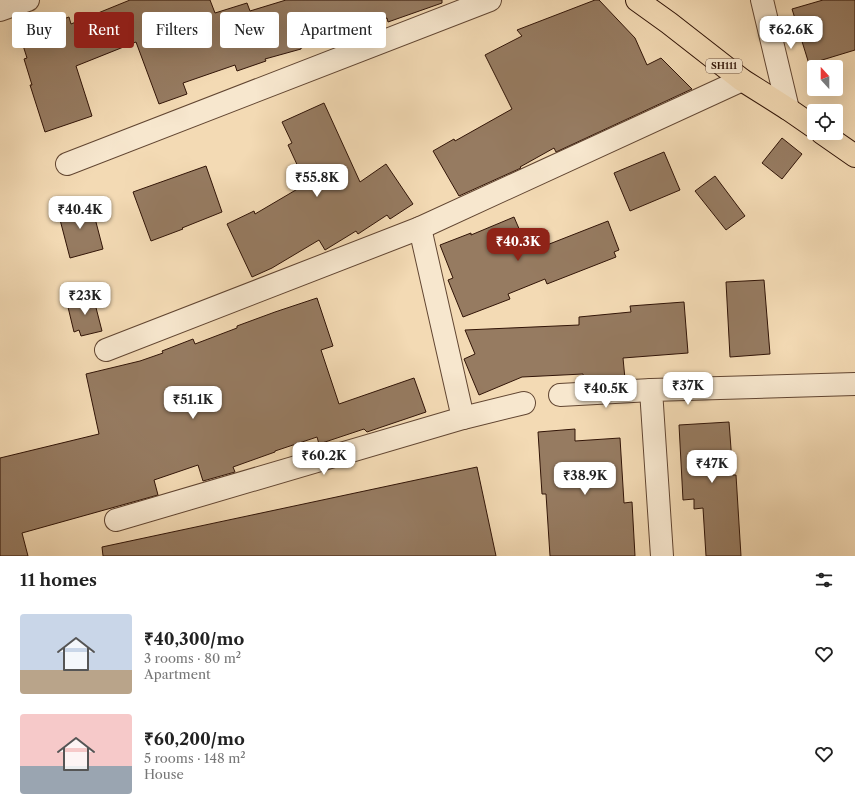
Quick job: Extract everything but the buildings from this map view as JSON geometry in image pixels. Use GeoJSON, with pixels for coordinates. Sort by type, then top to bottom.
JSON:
{"type":"FeatureCollection","features":[{"type":"Feature","properties":{"kind":"main road","name":"SH111"},"geometry":{"type":"LineString","coordinates":[[637,0],[742,80],[807,122]]}},
{"type":"Feature","properties":{"kind":"main road"},"geometry":{"type":"LineString","coordinates":[[832,140],[855,156]]}},
{"type":"Feature","properties":{"kind":"street"},"geometry":{"type":"LineString","coordinates":[[0,10],[28,0]]}},
{"type":"Feature","properties":{"kind":"street"},"geometry":{"type":"LineString","coordinates":[[67,164],[490,0]]}},
{"type":"Feature","properties":{"kind":"street"},"geometry":{"type":"LineString","coordinates":[[762,0],[788,109]]}},
{"type":"Feature","properties":{"kind":"street"},"geometry":{"type":"LineString","coordinates":[[106,350],[420,228],[742,80]]}},
{"type":"Feature","properties":{"kind":"street"},"geometry":{"type":"LineString","coordinates":[[420,228],[463,418]]}},
{"type":"Feature","properties":{"kind":"street"},"geometry":{"type":"LineString","coordinates":[[560,395],[651,390],[855,384]]}},
{"type":"Feature","properties":{"kind":"street"},"geometry":{"type":"LineString","coordinates":[[651,390],[662,556]]}},
{"type":"Feature","properties":{"kind":"street"},"geometry":{"type":"LineString","coordinates":[[116,520],[463,418],[524,404]]}}]}
